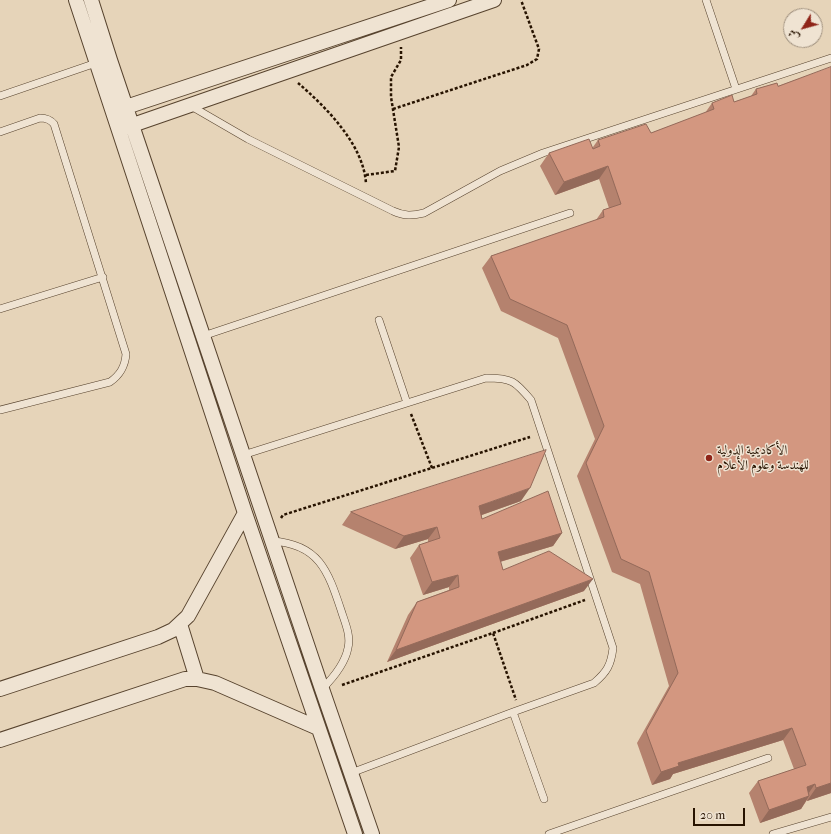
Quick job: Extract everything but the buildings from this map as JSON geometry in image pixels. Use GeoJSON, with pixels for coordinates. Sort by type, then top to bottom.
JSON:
{"type":"FeatureCollection","features":[{"type":"Feature","properties":{"kind":"street"},"geometry":{"type":"LineString","coordinates":[[76,0],[245,513],[355,834]]}},
{"type":"Feature","properties":{"kind":"street"},"geometry":{"type":"LineString","coordinates":[[91,0],[270,535],[325,685],[351,773],[372,834]]}},
{"type":"Feature","properties":{"kind":"street"},"geometry":{"type":"LineString","coordinates":[[112,112],[449,0]]}},
{"type":"Feature","properties":{"kind":"street"},"geometry":{"type":"LineString","coordinates":[[118,130],[494,0]]}},
{"type":"Feature","properties":{"kind":"street"},"geometry":{"type":"LineString","coordinates":[[96,64],[110,60]]}},
{"type":"Feature","properties":{"kind":"street"},"geometry":{"type":"LineString","coordinates":[[185,88],[191,106]]}},
{"type":"Feature","properties":{"kind":"street"},"geometry":{"type":"LineString","coordinates":[[188,341],[203,336]]}},
{"type":"Feature","properties":{"kind":"street"},"geometry":{"type":"LineString","coordinates":[[228,462],[244,455]]}},
{"type":"Feature","properties":{"kind":"street"},"geometry":{"type":"LineString","coordinates":[[0,690],[158,637],[173,630],[180,624],[190,611],[245,513]]}},
{"type":"Feature","properties":{"kind":"street"},"geometry":{"type":"LineString","coordinates":[[256,543],[270,535]]}},
{"type":"Feature","properties":{"kind":"street"},"geometry":{"type":"LineString","coordinates":[[180,624],[197,679]]}},
{"type":"Feature","properties":{"kind":"street"},"geometry":{"type":"LineString","coordinates":[[0,740],[185,679],[197,679],[215,683],[318,728]]}},
{"type":"Feature","properties":{"kind":"street"},"geometry":{"type":"LineString","coordinates":[[308,697],[325,685]]}},
{"type":"Feature","properties":{"kind":"street"},"geometry":{"type":"LineString","coordinates":[[336,779],[351,773]]}},
{"type":"Feature","properties":{"kind":"lane"},"geometry":{"type":"LineString","coordinates":[[706,0],[736,88]]}},
{"type":"Feature","properties":{"kind":"lane"},"geometry":{"type":"LineString","coordinates":[[191,106],[248,139],[367,198],[400,214],[412,215],[424,213],[521,161],[736,88],[831,58]]}},
{"type":"Feature","properties":{"kind":"lane"},"geometry":{"type":"LineString","coordinates":[[0,96],[96,64]]}},
{"type":"Feature","properties":{"kind":"lane"},"geometry":{"type":"LineString","coordinates":[[0,410],[110,382],[124,367],[126,354],[54,124],[50,120],[40,118],[1,130]]}},
{"type":"Feature","properties":{"kind":"lane"},"geometry":{"type":"LineString","coordinates":[[203,336],[570,213]]}},
{"type":"Feature","properties":{"kind":"lane"},"geometry":{"type":"LineString","coordinates":[[0,310],[103,277]]}},
{"type":"Feature","properties":{"kind":"lane"},"geometry":{"type":"LineString","coordinates":[[379,320],[407,403]]}},
{"type":"Feature","properties":{"kind":"lane"},"geometry":{"type":"LineString","coordinates":[[244,455],[486,378],[504,378],[519,385],[532,400],[613,648],[611,661],[604,675],[594,683],[351,773]]}},
{"type":"Feature","properties":{"kind":"lane"},"geometry":{"type":"LineString","coordinates":[[270,535],[304,549],[319,562],[330,577],[349,632],[349,647],[344,660],[325,685]]}},
{"type":"Feature","properties":{"kind":"lane"},"geometry":{"type":"LineString","coordinates":[[516,711],[544,799]]}},
{"type":"Feature","properties":{"kind":"lane"},"geometry":{"type":"LineString","coordinates":[[549,834],[768,758]]}},
{"type":"Feature","properties":{"kind":"lane"},"geometry":{"type":"LineString","coordinates":[[773,834],[831,817]]}},
{"type":"Feature","properties":{"kind":"path"},"geometry":{"type":"LineString","coordinates":[[393,109],[527,65],[536,59],[539,49],[521,0]]}},
{"type":"Feature","properties":{"kind":"path"},"geometry":{"type":"LineString","coordinates":[[366,175],[395,171],[399,147],[391,97],[391,77],[401,60],[400,33]]}},
{"type":"Feature","properties":{"kind":"path"},"geometry":{"type":"LineString","coordinates":[[286,72],[326,108],[350,140],[362,163],[366,175],[367,198]]}},
{"type":"Feature","properties":{"kind":"path"},"geometry":{"type":"LineString","coordinates":[[407,403],[432,468]]}},
{"type":"Feature","properties":{"kind":"path"},"geometry":{"type":"LineString","coordinates":[[270,535],[283,516],[542,433]]}},
{"type":"Feature","properties":{"kind":"path"},"geometry":{"type":"LineString","coordinates":[[325,685],[336,687],[596,596]]}},
{"type":"Feature","properties":{"kind":"path"},"geometry":{"type":"LineString","coordinates":[[493,632],[516,711]]}},
{"type":"Feature","properties":{"kind":"place","name":"الأكاديمية الدولية للهندسة وعلوم الأعلام"},"geometry":{"type":"Point","coordinates":[709,458]}}]}
